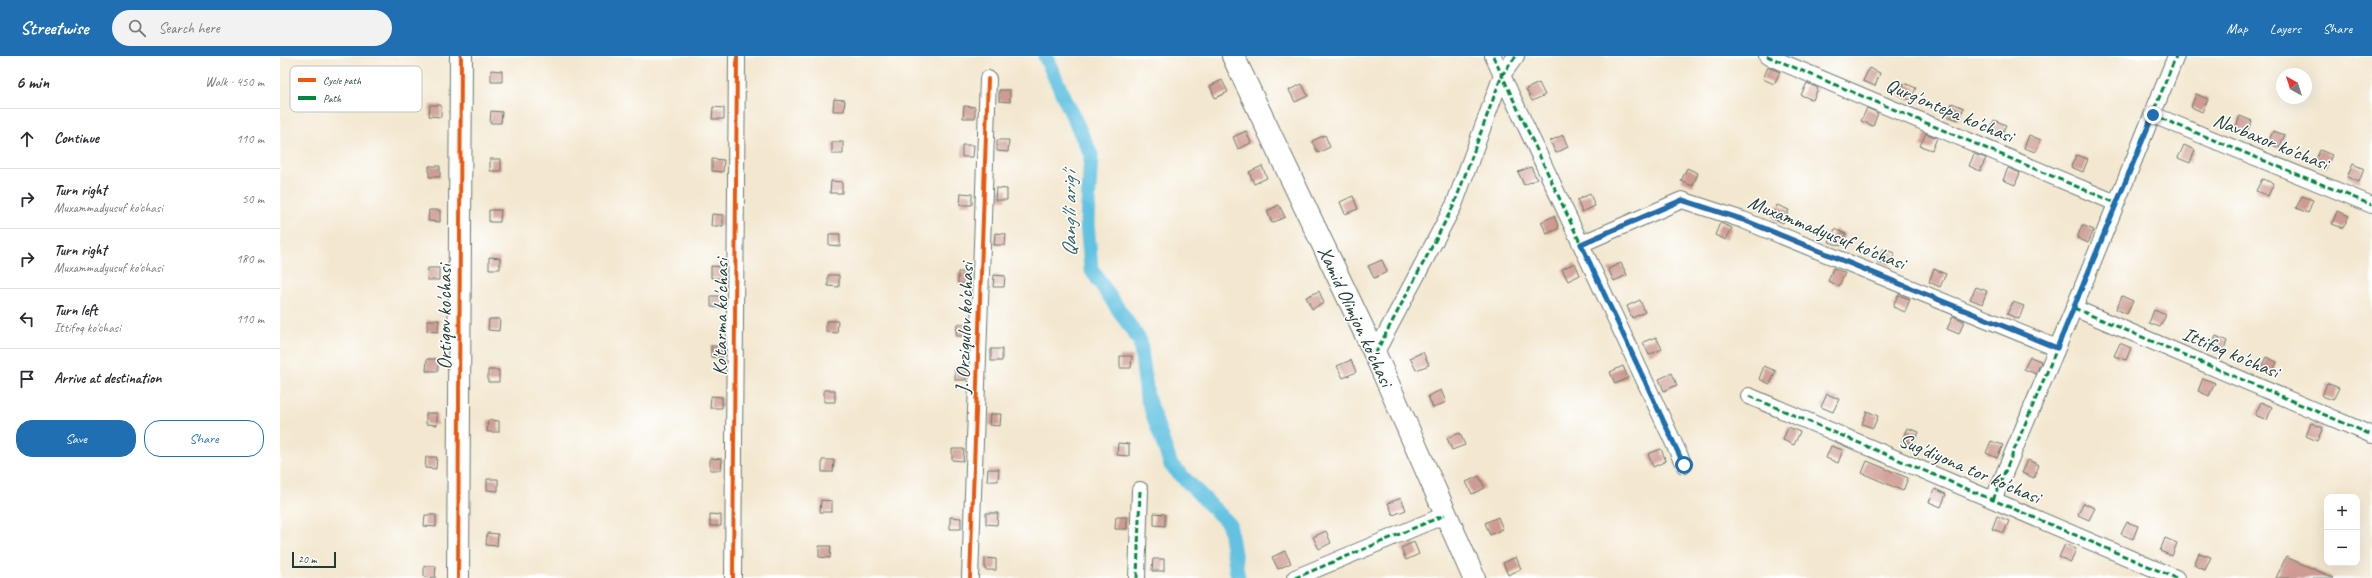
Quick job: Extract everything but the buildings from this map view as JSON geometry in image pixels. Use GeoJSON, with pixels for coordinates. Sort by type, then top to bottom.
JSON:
{"type":"FeatureCollection","features":[{"type":"Feature","properties":{"kind":"main road","name":"Ortiqov ko'chasi"},"geometry":{"type":"LineString","coordinates":[[458,578],[461,56]]}},
{"type":"Feature","properties":{"kind":"main road","name":"Xamid Olimjon ko'chasi"},"geometry":{"type":"LineString","coordinates":[[1233,56],[1375,354],[1474,578]]}},
{"type":"Feature","properties":{"kind":"street","name":"Ko'tarma ko'chasi"},"geometry":{"type":"LineString","coordinates":[[733,578],[737,56]]}},
{"type":"Feature","properties":{"kind":"street"},"geometry":{"type":"LineString","coordinates":[[1493,56],[1684,465]]}},
{"type":"Feature","properties":{"kind":"street"},"geometry":{"type":"LineString","coordinates":[[1375,354],[1454,205],[1502,75],[1516,56]]}},
{"type":"Feature","properties":{"kind":"street","name":"Qurg'ontepa ko'chasi"},"geometry":{"type":"LineString","coordinates":[[1767,56],[2116,203]]}},
{"type":"Feature","properties":{"kind":"street"},"geometry":{"type":"LineString","coordinates":[[1993,500],[2074,308],[2176,56]]}},
{"type":"Feature","properties":{"kind":"street","name":"J. Orziqulov ko'chasi"},"geometry":{"type":"LineString","coordinates":[[970,578],[988,79]]}},
{"type":"Feature","properties":{"kind":"street","name":"Navbaxor ko'chasi"},"geometry":{"type":"LineString","coordinates":[[2153,115],[2372,205]]}},
{"type":"Feature","properties":{"kind":"street","name":"Muxammadyusuf ko'chasi"},"geometry":{"type":"LineString","coordinates":[[1581,244],[1682,200],[1744,220],[2057,348]]}},
{"type":"Feature","properties":{"kind":"street","name":"Ittifoq ko'chasi"},"geometry":{"type":"LineString","coordinates":[[2074,308],[2372,435]]}},
{"type":"Feature","properties":{"kind":"street","name":"Sug'diyona tor ko'chasi"},"geometry":{"type":"LineString","coordinates":[[1749,396],[2176,578]]}},
{"type":"Feature","properties":{"kind":"street"},"geometry":{"type":"LineString","coordinates":[[1137,578],[1140,490]]}},
{"type":"Feature","properties":{"kind":"street"},"geometry":{"type":"LineString","coordinates":[[1295,578],[1445,515]]}},
{"type":"Feature","properties":{"kind":"waterway","name":"Qang'li arig'i"},"geometry":{"type":"LineString","coordinates":[[1045,56],[1091,155],[1087,222],[1091,269],[1140,341],[1147,397],[1171,465],[1229,524],[1238,578]]}},
{"type":"Feature","properties":{"kind":"marked path"},"geometry":{"type":"LineString","coordinates":[[1493,56],[1684,465]]}},
{"type":"Feature","properties":{"kind":"marked path"},"geometry":{"type":"LineString","coordinates":[[1375,354],[1454,205],[1502,75],[1516,56]]}},
{"type":"Feature","properties":{"kind":"marked path"},"geometry":{"type":"LineString","coordinates":[[1767,56],[2116,203]]}},
{"type":"Feature","properties":{"kind":"marked path"},"geometry":{"type":"LineString","coordinates":[[1993,500],[2074,308],[2176,56]]}},
{"type":"Feature","properties":{"kind":"marked path"},"geometry":{"type":"LineString","coordinates":[[2153,115],[2372,205]]}},
{"type":"Feature","properties":{"kind":"marked path"},"geometry":{"type":"LineString","coordinates":[[2074,308],[2372,435]]}},
{"type":"Feature","properties":{"kind":"marked path"},"geometry":{"type":"LineString","coordinates":[[1749,396],[2176,578]]}},
{"type":"Feature","properties":{"kind":"marked path"},"geometry":{"type":"LineString","coordinates":[[1137,578],[1140,490]]}},
{"type":"Feature","properties":{"kind":"marked path"},"geometry":{"type":"LineString","coordinates":[[1295,578],[1445,515]]}},
{"type":"Feature","properties":{"kind":"cycle path"},"geometry":{"type":"LineString","coordinates":[[458,578],[461,56]]}},
{"type":"Feature","properties":{"kind":"cycle path"},"geometry":{"type":"LineString","coordinates":[[733,578],[737,56]]}},
{"type":"Feature","properties":{"kind":"cycle path"},"geometry":{"type":"LineString","coordinates":[[970,578],[988,79]]}},
{"type":"Feature","properties":{"kind":"cycle path"},"geometry":{"type":"LineString","coordinates":[[1581,244],[1682,200],[1743,220],[2057,348]]}},
{"type":"Feature","properties":{"kind":"route"},"geometry":{"type":"LineString","coordinates":[[1684,465],[1581,244],[1682,200],[1744,220],[2057,348],[2153,115]]}}]}
